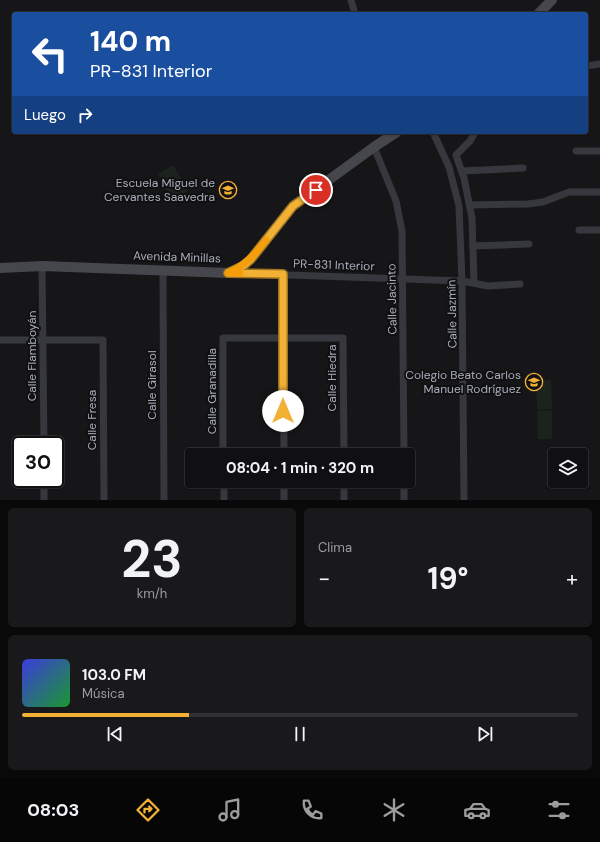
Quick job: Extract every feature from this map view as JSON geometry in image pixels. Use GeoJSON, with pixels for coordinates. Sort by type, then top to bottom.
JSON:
{"type":"FeatureCollection","features":[{"type":"Feature","properties":{"kind":"main road"},"geometry":{"type":"LineString","coordinates":[[540,12],[552,0]]}},
{"type":"Feature","properties":{"kind":"main road","name":"Avenida Minillas"},"geometry":{"type":"LineString","coordinates":[[0,268],[42,266],[228,273],[243,266],[251,259],[293,206],[393,134]]}},
{"type":"Feature","properties":{"kind":"street"},"geometry":{"type":"LineString","coordinates":[[351,0],[355,12]]}},
{"type":"Feature","properties":{"kind":"street"},"geometry":{"type":"LineString","coordinates":[[588,66],[600,64]]}},
{"type":"Feature","properties":{"kind":"street","name":"Calle Jazmín"},"geometry":{"type":"LineString","coordinates":[[434,134],[449,167],[459,206],[462,281],[464,500]]}},
{"type":"Feature","properties":{"kind":"street"},"geometry":{"type":"LineString","coordinates":[[474,134],[470,141],[456,155],[462,171],[472,218],[474,282]]}},
{"type":"Feature","properties":{"kind":"street","name":"Calle Jacinto"},"geometry":{"type":"LineString","coordinates":[[374,147],[396,200],[402,231],[404,448]]}},
{"type":"Feature","properties":{"kind":"street"},"geometry":{"type":"LineString","coordinates":[[576,151],[600,151]]}},
{"type":"Feature","properties":{"kind":"street"},"geometry":{"type":"LineString","coordinates":[[462,171],[523,168]]}},
{"type":"Feature","properties":{"kind":"street"},"geometry":{"type":"LineString","coordinates":[[470,205],[528,204],[543,202],[569,192],[600,192]]}},
{"type":"Feature","properties":{"kind":"street"},"geometry":{"type":"LineString","coordinates":[[579,230],[600,230]]}},
{"type":"Feature","properties":{"kind":"street"},"geometry":{"type":"LineString","coordinates":[[473,246],[529,244]]}},
{"type":"Feature","properties":{"kind":"street","name":"Calle Flamboyán"},"geometry":{"type":"LineString","coordinates":[[42,266],[44,436]]}},
{"type":"Feature","properties":{"kind":"street","name":"Calle Girasol"},"geometry":{"type":"LineString","coordinates":[[163,270],[164,500]]}},
{"type":"Feature","properties":{"kind":"street","name":"PR-831 Interior"},"geometry":{"type":"LineString","coordinates":[[228,273],[462,281],[474,282],[488,286],[520,284]]}},
{"type":"Feature","properties":{"kind":"street"},"geometry":{"type":"LineString","coordinates":[[283,274],[284,448]]}},
{"type":"Feature","properties":{"kind":"street","name":"Calle Granadilla"},"geometry":{"type":"LineString","coordinates":[[223,448],[223,338],[283,338]]}},
{"type":"Feature","properties":{"kind":"street","name":"Calle Hiedra"},"geometry":{"type":"LineString","coordinates":[[283,338],[343,338],[344,448]]}},
{"type":"Feature","properties":{"kind":"street"},"geometry":{"type":"LineString","coordinates":[[0,340],[42,340]]}},
{"type":"Feature","properties":{"kind":"street","name":"Calle Fresa"},"geometry":{"type":"LineString","coordinates":[[42,340],[103,340],[104,500]]}},
{"type":"Feature","properties":{"kind":"street"},"geometry":{"type":"LineString","coordinates":[[44,488],[44,500]]}},
{"type":"Feature","properties":{"kind":"street"},"geometry":{"type":"LineString","coordinates":[[224,488],[224,500]]}},
{"type":"Feature","properties":{"kind":"street"},"geometry":{"type":"LineString","coordinates":[[284,488],[284,500]]}},
{"type":"Feature","properties":{"kind":"street"},"geometry":{"type":"LineString","coordinates":[[344,488],[344,500]]}},
{"type":"Feature","properties":{"kind":"street"},"geometry":{"type":"LineString","coordinates":[[404,488],[404,500]]}},
{"type":"Feature","properties":{"kind":"shaded area"},"geometry":{"type":"Polygon","coordinates":[[[173,165],[188,191],[172,200],[158,174],[173,165]]]}},
{"type":"Feature","properties":{"kind":"shaded area"},"geometry":{"type":"Polygon","coordinates":[[[551,380],[552,409],[537,410],[536,381],[551,380]]]}},
{"type":"Feature","properties":{"kind":"shaded area"},"geometry":{"type":"Polygon","coordinates":[[[552,410],[552,439],[538,439],[537,411],[552,410]]]}},
{"type":"Feature","properties":{"kind":"slow traffic"},"geometry":{"type":"LineString","coordinates":[[240,273],[228,273],[243,266],[251,259],[266,240]]}},
{"type":"Feature","properties":{"kind":"place","name":"Escuela Miguel de Cervantes Saavedra"},"geometry":{"type":"Point","coordinates":[228,190]}},
{"type":"Feature","properties":{"kind":"place","name":"Colegio Beato Carlos Manuel Rodríguez"},"geometry":{"type":"Point","coordinates":[534,382]}},
{"type":"Feature","properties":{"kind":"route"},"geometry":{"type":"LineString","coordinates":[[283,411],[283,274],[228,273],[243,266],[251,259],[293,206],[316,190]]}}]}
